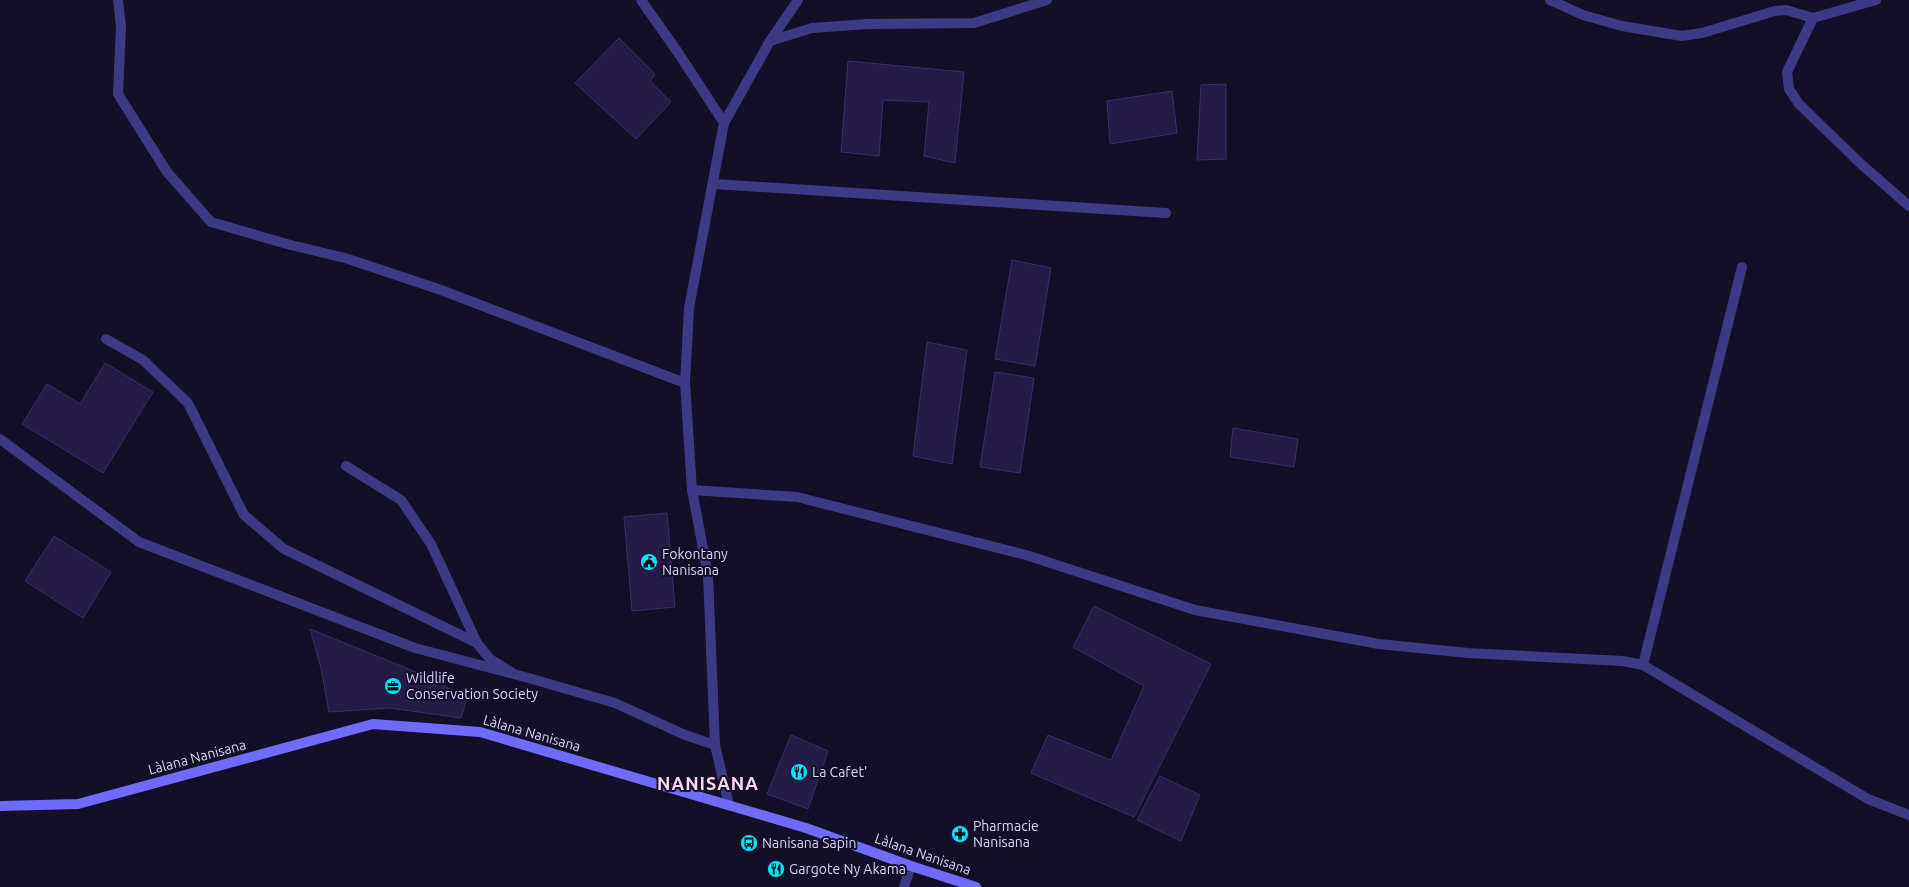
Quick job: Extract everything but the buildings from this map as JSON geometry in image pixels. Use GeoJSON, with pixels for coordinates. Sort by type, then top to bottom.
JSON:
{"type":"FeatureCollection","features":[{"type":"Feature","properties":{"kind":"street"},"geometry":{"type":"LineString","coordinates":[[118,0],[121,28],[118,94],[167,172],[212,222],[287,244],[345,258],[442,290],[685,383]]}},
{"type":"Feature","properties":{"kind":"street"},"geometry":{"type":"LineString","coordinates":[[641,0],[677,51],[724,124]]}},
{"type":"Feature","properties":{"kind":"street"},"geometry":{"type":"LineString","coordinates":[[729,804],[714,744],[708,575],[692,490],[685,383],[689,308],[714,184],[724,124],[770,41],[798,0]]}},
{"type":"Feature","properties":{"kind":"street"},"geometry":{"type":"LineString","coordinates":[[770,41],[812,28],[868,24],[974,23],[1047,0]]}},
{"type":"Feature","properties":{"kind":"street"},"geometry":{"type":"LineString","coordinates":[[1550,0],[1583,15],[1622,26],[1682,36],[1702,33],[1775,11],[1786,10],[1812,18],[1876,0]]}},
{"type":"Feature","properties":{"kind":"street"},"geometry":{"type":"LineString","coordinates":[[1812,18],[1787,72],[1789,89],[1799,104],[1862,165],[1909,206]]}},
{"type":"Feature","properties":{"kind":"street"},"geometry":{"type":"LineString","coordinates":[[714,184],[1166,213]]}},
{"type":"Feature","properties":{"kind":"street"},"geometry":{"type":"LineString","coordinates":[[1643,665],[1742,267]]}},
{"type":"Feature","properties":{"kind":"street"},"geometry":{"type":"LineString","coordinates":[[106,339],[144,360],[188,403],[244,515],[284,549],[477,643]]}},
{"type":"Feature","properties":{"kind":"street"},"geometry":{"type":"LineString","coordinates":[[0,439],[139,542],[415,648],[615,703],[686,735],[714,744]]}},
{"type":"Feature","properties":{"kind":"street"},"geometry":{"type":"LineString","coordinates":[[346,466],[401,500],[431,544],[477,643],[490,659],[515,675]]}},
{"type":"Feature","properties":{"kind":"street"},"geometry":{"type":"LineString","coordinates":[[692,490],[797,497],[1026,555],[1195,610],[1318,633],[1379,644],[1460,653],[1623,661],[1643,665],[1868,799],[1909,815]]}},
{"type":"Feature","properties":{"kind":"street","name":"Làlana Nanisana"},"geometry":{"type":"LineString","coordinates":[[0,806],[78,804],[373,724],[480,732],[729,804],[806,828],[911,866],[976,887]]}},
{"type":"Feature","properties":{"kind":"street"},"geometry":{"type":"LineString","coordinates":[[904,887],[911,866]]}},
{"type":"Feature","properties":{"kind":"place","name":"Fokontany Nanisana"},"geometry":{"type":"Point","coordinates":[649,562]}},
{"type":"Feature","properties":{"kind":"place","name":"Wildlife Conservation Society"},"geometry":{"type":"Point","coordinates":[393,686]}},
{"type":"Feature","properties":{"kind":"place","name":"La Cafet'"},"geometry":{"type":"Point","coordinates":[799,772]}},
{"type":"Feature","properties":{"kind":"place","name":"Pharmacie Nanisana"},"geometry":{"type":"Point","coordinates":[960,834]}},
{"type":"Feature","properties":{"kind":"place","name":"Nanisana Sapin"},"geometry":{"type":"Point","coordinates":[749,843]}},
{"type":"Feature","properties":{"kind":"place","name":"Gargote Ny Akama"},"geometry":{"type":"Point","coordinates":[776,869]}},
{"type":"Feature","properties":{"kind":"district","name":"NANISANA"},"geometry":{"type":"Point","coordinates":[708,783]}}]}
